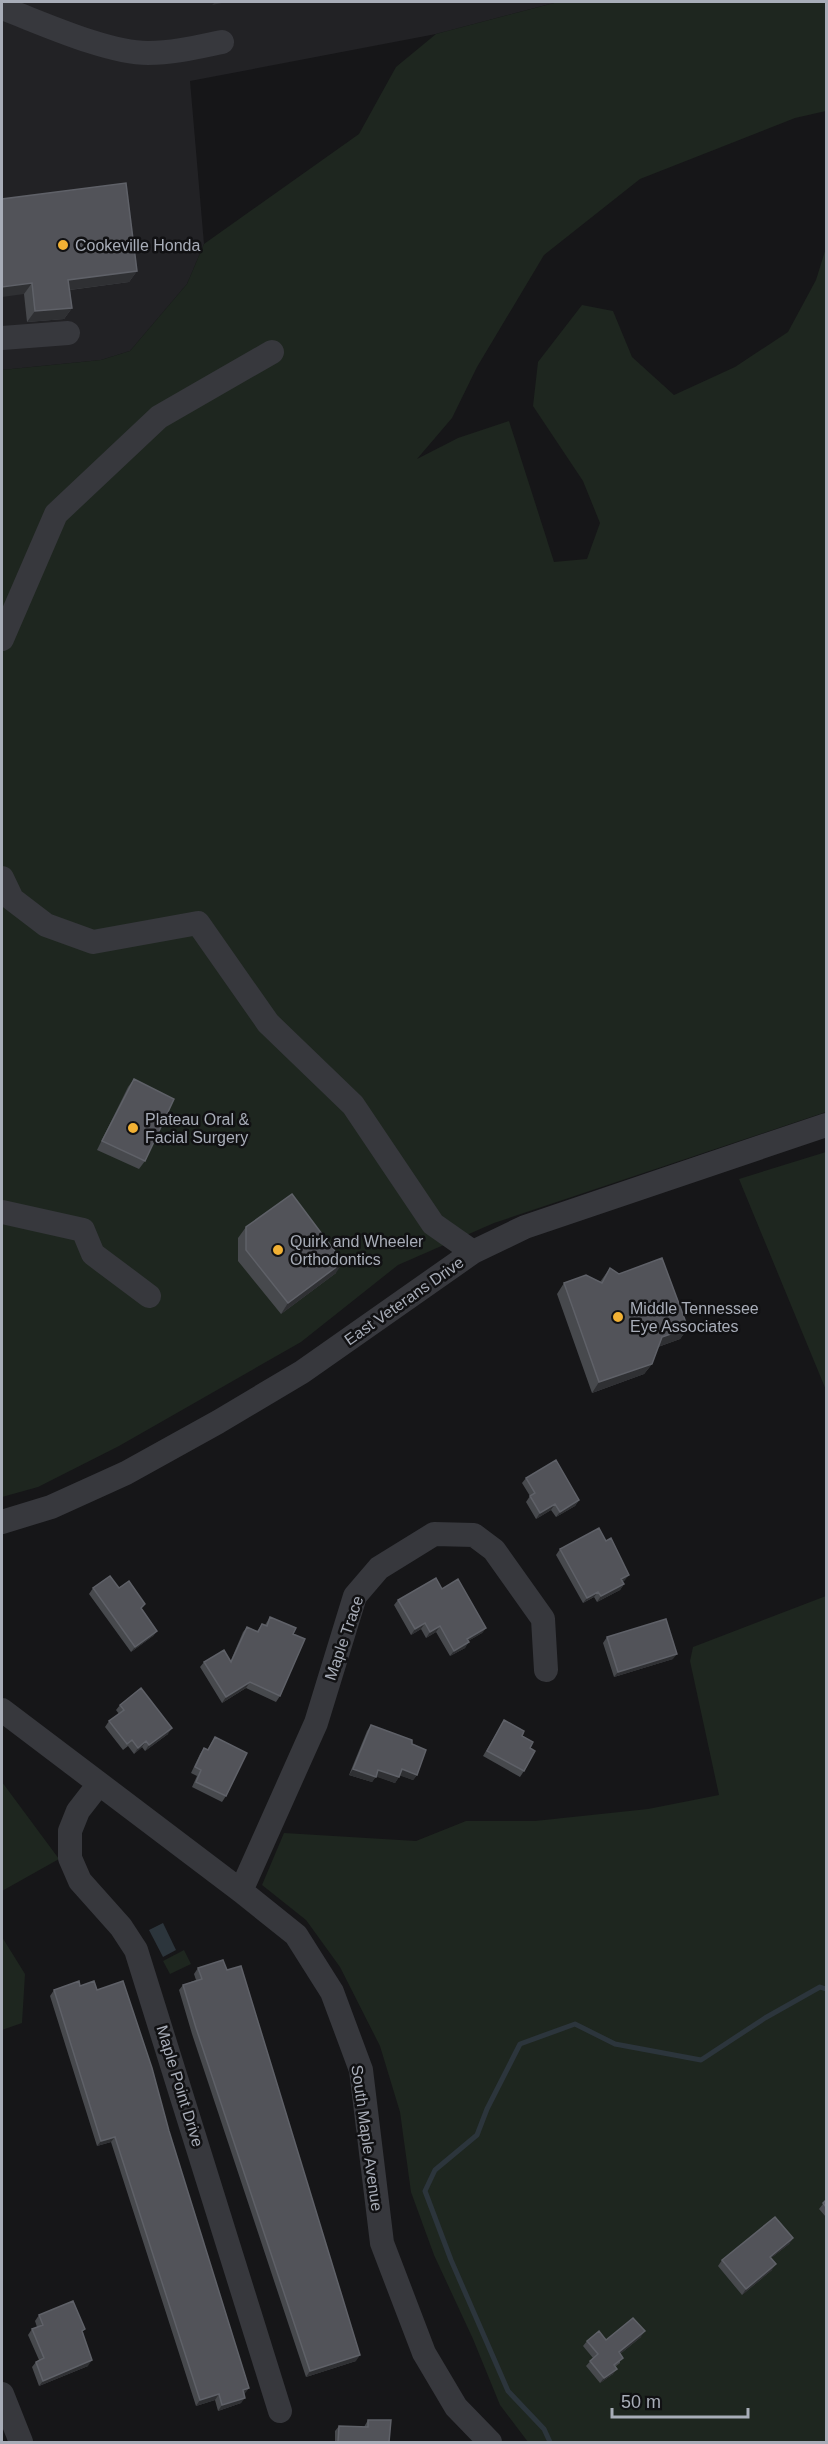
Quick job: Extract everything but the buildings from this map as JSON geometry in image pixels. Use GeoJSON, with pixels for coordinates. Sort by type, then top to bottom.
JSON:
{"type":"FeatureCollection","features":[{"type":"Feature","properties":{"kind":"street"},"geometry":{"type":"LineString","coordinates":[[2,8],[120,50],[147,53],[175,52],[222,42]]}},
{"type":"Feature","properties":{"kind":"street"},"geometry":{"type":"LineString","coordinates":[[2,338],[68,333]]}},
{"type":"Feature","properties":{"kind":"street"},"geometry":{"type":"LineString","coordinates":[[2,639],[56,514],[159,417],[272,352]]}},
{"type":"Feature","properties":{"kind":"street"},"geometry":{"type":"LineString","coordinates":[[2,878],[12,899],[46,925],[93,942],[198,922],[268,1023],[354,1105],[433,1224],[473,1252]]}},
{"type":"Feature","properties":{"kind":"street","name":"East Veterans Drive"},"geometry":{"type":"LineString","coordinates":[[2,1522],[51,1507],[126,1473],[218,1422],[302,1372],[473,1252],[525,1227],[826,1125]]}},
{"type":"Feature","properties":{"kind":"street"},"geometry":{"type":"LineString","coordinates":[[2,1212],[83,1230],[93,1254],[150,1296]]}},
{"type":"Feature","properties":{"kind":"street","name":"Maple Trace"},"geometry":{"type":"LineString","coordinates":[[241,1891],[316,1722],[355,1596],[379,1568],[434,1534],[474,1535],[494,1550],[543,1619],[546,1670]]}},
{"type":"Feature","properties":{"kind":"street","name":"South Maple Avenue"},"geometry":{"type":"LineString","coordinates":[[2,1710],[296,1935],[332,1992],[361,2070],[382,2243],[424,2354],[456,2407],[490,2442]]}},
{"type":"Feature","properties":{"kind":"street","name":"Maple Point Drive"},"geometry":{"type":"LineString","coordinates":[[99,1784],[78,1811],[70,1831],[70,1858],[80,1881],[121,1927],[136,1950],[280,2411]]}},
{"type":"Feature","properties":{"kind":"street"},"geometry":{"type":"LineString","coordinates":[[2,2394],[21,2442]]}},
{"type":"Feature","properties":{"kind":"shaded area"},"geometry":{"type":"Polygon","coordinates":[[[2,2],[558,2],[436,34],[190,81],[204,244],[187,284],[130,351],[101,360],[2,370],[2,2]]]}},
{"type":"Feature","properties":{"kind":"shaded area"},"geometry":{"type":"Polygon","coordinates":[[[558,2],[826,2],[826,111],[795,118],[640,179],[544,255],[477,367],[452,418],[417,459],[458,438],[509,421],[554,562],[587,559],[600,523],[583,481],[533,406],[538,362],[582,305],[613,311],[632,357],[674,395],[735,367],[788,332],[816,280],[826,248],[826,1112],[494,1223],[398,1265],[301,1342],[119,1446],[38,1487],[2,1497],[2,370],[101,360],[130,351],[187,284],[204,244],[359,134],[396,67],[436,34],[558,2]]]}},
{"type":"Feature","properties":{"kind":"shaded area"},"geometry":{"type":"Polygon","coordinates":[[[826,1152],[826,1390],[739,1179],[826,1152]]]}},
{"type":"Feature","properties":{"kind":"shaded area"},"geometry":{"type":"Polygon","coordinates":[[[826,1596],[826,2442],[528,2442],[500,2405],[473,2339],[434,2255],[411,2192],[400,2112],[380,2046],[340,1967],[306,1920],[262,1885],[284,1833],[416,1841],[466,1821],[535,1821],[648,1809],[719,1795],[690,1661],[693,1647],[826,1596]]]}},
{"type":"Feature","properties":{"kind":"shaded area"},"geometry":{"type":"Polygon","coordinates":[[[2,1782],[59,1859],[2,1891],[2,1782]]]}},
{"type":"Feature","properties":{"kind":"shaded area"},"geometry":{"type":"Polygon","coordinates":[[[163,1923],[176,1950],[163,1957],[149,1930],[163,1923]]]}},
{"type":"Feature","properties":{"kind":"shaded area"},"geometry":{"type":"Polygon","coordinates":[[[2,1937],[25,1974],[22,2023],[2,2030],[2,1937]]]}},
{"type":"Feature","properties":{"kind":"shaded area"},"geometry":{"type":"Polygon","coordinates":[[[184,1950],[191,1964],[170,1974],[163,1961],[184,1950]]]}},
{"type":"Feature","properties":{"kind":"waterway"},"geometry":{"type":"LineString","coordinates":[[550,2442],[544,2429],[508,2391],[451,2260],[425,2191],[435,2170],[477,2135],[487,2109],[520,2044],[575,2024],[615,2044],[701,2060],[765,2018],[820,1987],[826,1989]]}},
{"type":"Feature","properties":{"kind":"place","name":"Cookeville Honda"},"geometry":{"type":"Point","coordinates":[63,245]}},
{"type":"Feature","properties":{"kind":"place","name":"Plateau Oral & Facial Surgery"},"geometry":{"type":"Point","coordinates":[133,1128]}},
{"type":"Feature","properties":{"kind":"place","name":"Quirk and Wheeler Orthodontics"},"geometry":{"type":"Point","coordinates":[278,1250]}},
{"type":"Feature","properties":{"kind":"place","name":"Middle Tennessee Eye Associates"},"geometry":{"type":"Point","coordinates":[618,1317]}}]}
